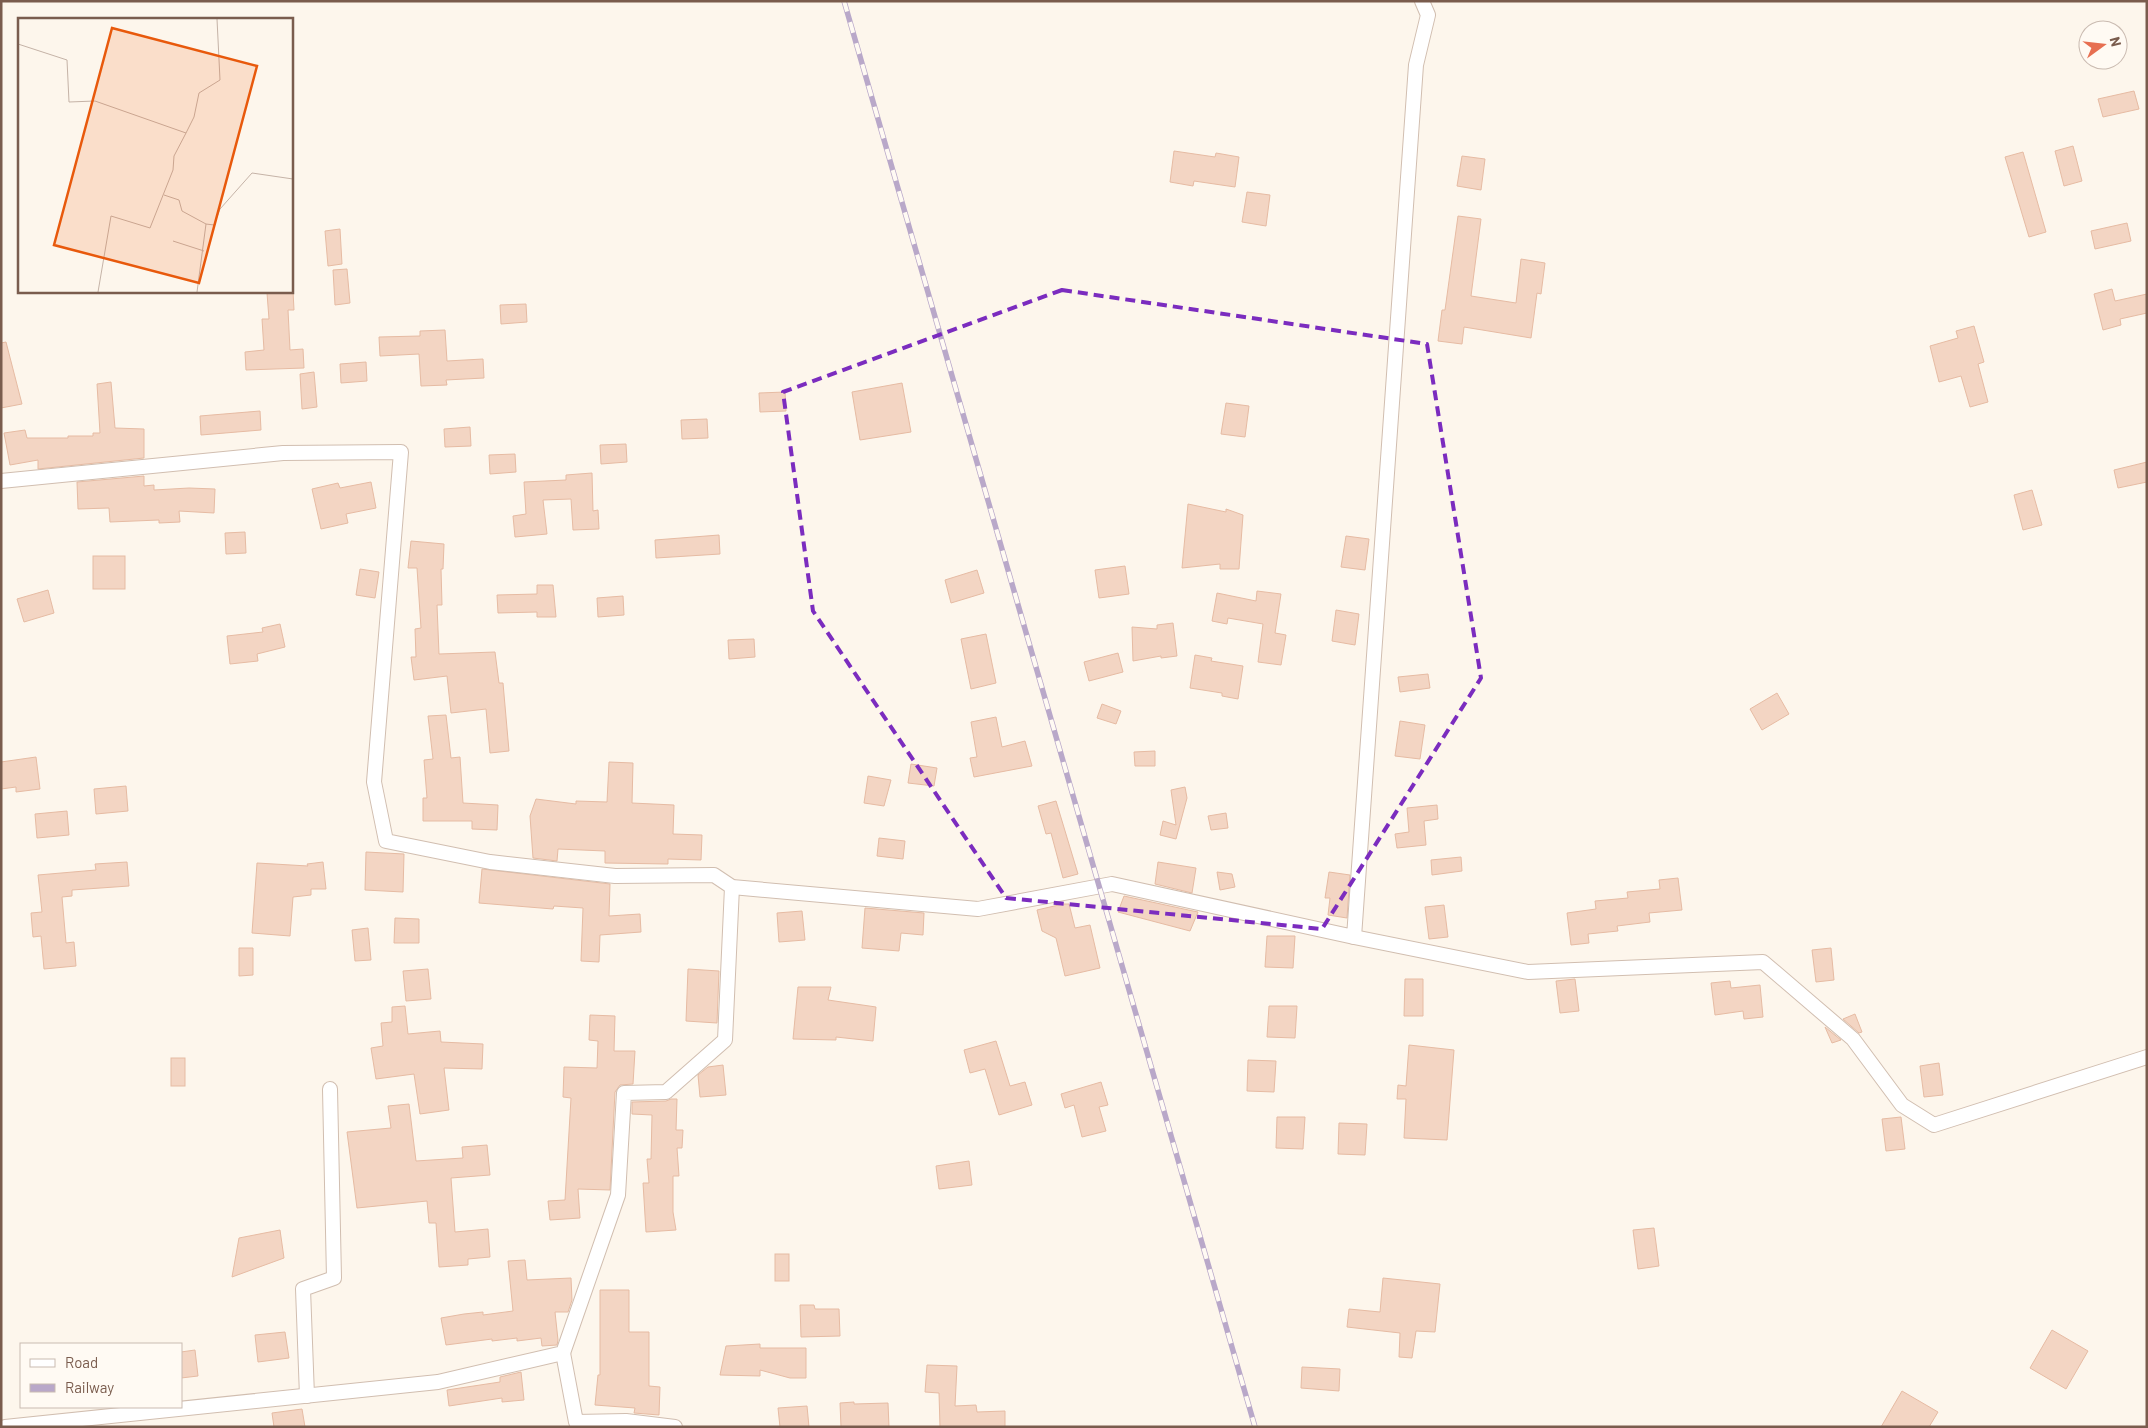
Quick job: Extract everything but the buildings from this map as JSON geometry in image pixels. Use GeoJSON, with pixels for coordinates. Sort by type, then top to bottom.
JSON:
{"type":"FeatureCollection","features":[{"type":"Feature","properties":{"kind":"street"},"geometry":{"type":"LineString","coordinates":[[1354,937],[1416,65],[1428,15],[1422,1]]}},
{"type":"Feature","properties":{"kind":"street"},"geometry":{"type":"LineString","coordinates":[[1,481],[283,453],[400,452],[374,782],[386,841],[490,862],[615,876],[714,875],[732,887],[978,909],[1112,884],[1354,937],[1528,972],[1763,962],[1853,1039],[1902,1105],[1934,1125],[2147,1057]]}},
{"type":"Feature","properties":{"kind":"street"},"geometry":{"type":"LineString","coordinates":[[675,1427],[626,1421],[576,1422],[563,1353],[618,1194],[624,1093],[666,1092],[725,1040],[732,887]]}},
{"type":"Feature","properties":{"kind":"street"},"geometry":{"type":"LineString","coordinates":[[307,1396],[303,1289],[334,1278],[330,1089]]}},
{"type":"Feature","properties":{"kind":"street"},"geometry":{"type":"LineString","coordinates":[[5,1427],[438,1382],[563,1353]]}},
{"type":"Feature","properties":{"kind":"highlighted area"},"geometry":{"type":"Polygon","coordinates":[[[1062,290],[1427,344],[1481,678],[1322,929],[1006,898],[813,611],[783,392],[1062,290]]]}},
{"type":"Feature","properties":{"kind":"railway"},"geometry":{"type":"LineString","coordinates":[[844,1],[1255,1427]]}}]}
